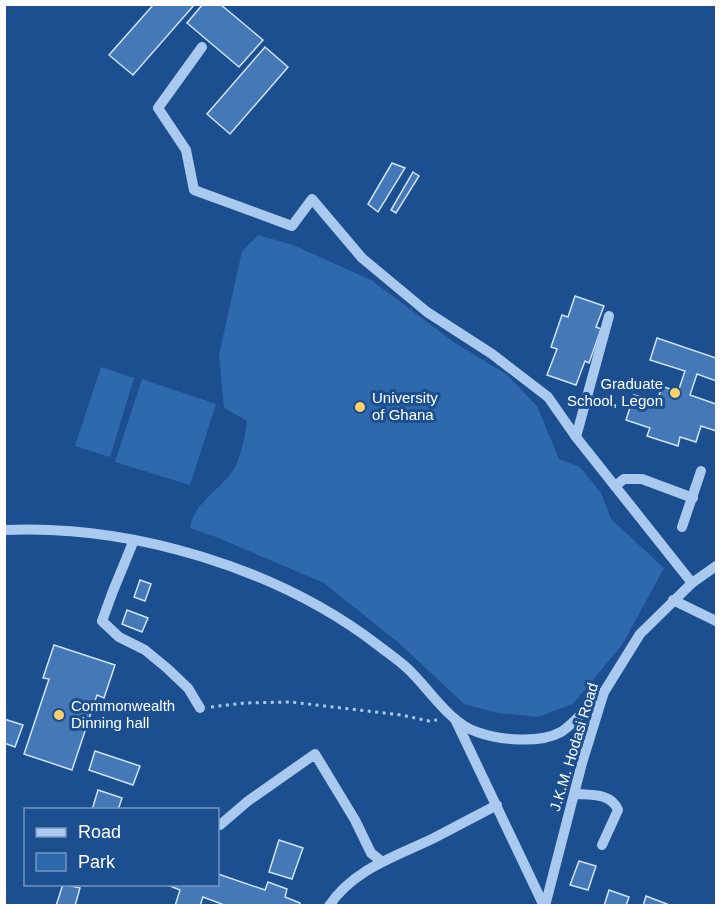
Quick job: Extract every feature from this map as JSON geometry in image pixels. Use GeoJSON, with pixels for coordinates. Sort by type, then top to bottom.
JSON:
{"type":"FeatureCollection","features":[{"type":"Feature","properties":{"kind":"street"},"geometry":{"type":"LineString","coordinates":[[202,47],[158,108],[186,150],[194,190],[292,226],[312,199],[362,258],[428,312],[492,354],[549,397],[576,437],[692,583]]}},
{"type":"Feature","properties":{"kind":"street"},"geometry":{"type":"LineString","coordinates":[[576,437],[609,316]]}},
{"type":"Feature","properties":{"kind":"street"},"geometry":{"type":"LineString","coordinates":[[682,527],[701,471]]}},
{"type":"Feature","properties":{"kind":"street"},"geometry":{"type":"LineString","coordinates":[[615,486],[624,479],[642,479],[693,498]]}},
{"type":"Feature","properties":{"kind":"street"},"geometry":{"type":"LineString","coordinates":[[4,530],[84,531],[134,540],[216,560],[280,586],[356,628],[408,668],[455,719],[475,732],[506,739],[536,739],[561,732],[604,692]]}},
{"type":"Feature","properties":{"kind":"street"},"geometry":{"type":"LineString","coordinates":[[134,540],[102,621],[119,636],[145,650],[168,669],[188,688],[200,708]]}},
{"type":"Feature","properties":{"kind":"street","name":"J.K.M. Hodasi Road"},"geometry":{"type":"LineString","coordinates":[[544,906],[582,763],[604,692],[640,634],[692,583],[717,566]]}},
{"type":"Feature","properties":{"kind":"street"},"geometry":{"type":"LineString","coordinates":[[673,600],[717,621]]}},
{"type":"Feature","properties":{"kind":"street"},"geometry":{"type":"LineString","coordinates":[[455,719],[544,906]]}},
{"type":"Feature","properties":{"kind":"street"},"geometry":{"type":"LineString","coordinates":[[220,825],[248,801],[315,754],[356,820],[371,853],[381,861]]}},
{"type":"Feature","properties":{"kind":"street"},"geometry":{"type":"LineString","coordinates":[[575,794],[604,796],[615,803],[618,810],[602,845]]}},
{"type":"Feature","properties":{"kind":"street"},"geometry":{"type":"LineString","coordinates":[[329,906],[339,891],[381,861],[434,838],[497,805]]}},
{"type":"Feature","properties":{"kind":"path"},"geometry":{"type":"LineString","coordinates":[[200,708],[244,703],[291,702],[401,715],[429,721],[455,719]]}},
{"type":"Feature","properties":{"kind":"green space"},"geometry":{"type":"Polygon","coordinates":[[[258,235],[293,245],[371,280],[455,343],[506,374],[537,406],[559,459],[580,467],[601,493],[611,519],[664,568],[622,645],[573,704],[538,717],[498,713],[464,704],[400,644],[324,583],[190,528],[197,510],[230,475],[240,456],[243,444],[247,421],[224,408],[219,355],[242,251],[258,235]]]}},
{"type":"Feature","properties":{"kind":"green space"},"geometry":{"type":"Polygon","coordinates":[[[101,367],[134,378],[110,457],[75,446],[101,367]]]}},
{"type":"Feature","properties":{"kind":"green space"},"geometry":{"type":"Polygon","coordinates":[[[142,379],[216,404],[190,485],[115,462],[142,379]]]}},
{"type":"Feature","properties":{"kind":"building"},"geometry":{"type":"Polygon","coordinates":[[[154,4],[195,4],[133,75],[109,55],[154,4]]]}},
{"type":"Feature","properties":{"kind":"building"},"geometry":{"type":"Polygon","coordinates":[[[203,4],[220,4],[263,40],[239,67],[187,23],[203,4]]]}},
{"type":"Feature","properties":{"kind":"building"},"geometry":{"type":"Polygon","coordinates":[[[265,47],[288,67],[230,134],[207,114],[265,47]]]}},
{"type":"Feature","properties":{"kind":"building"},"geometry":{"type":"Polygon","coordinates":[[[392,163],[405,168],[378,212],[368,204],[392,163]]]}},
{"type":"Feature","properties":{"kind":"building"},"geometry":{"type":"Polygon","coordinates":[[[413,172],[419,176],[396,213],[391,210],[413,172]]]}},
{"type":"Feature","properties":{"kind":"building"},"geometry":{"type":"Polygon","coordinates":[[[575,296],[604,306],[596,327],[601,329],[589,363],[585,361],[576,385],[547,375],[557,349],[551,347],[562,315],[568,317],[575,296]]]}},
{"type":"Feature","properties":{"kind":"building","name":"Graduate School, Legon"},"geometry":{"type":"Polygon","coordinates":[[[657,338],[716,358],[716,381],[697,374],[690,395],[716,404],[716,431],[701,426],[696,442],[680,437],[678,446],[647,436],[650,428],[626,420],[634,395],[657,402],[662,386],[678,392],[685,371],[650,360],[657,338]]]}},
{"type":"Feature","properties":{"kind":"building"},"geometry":{"type":"Polygon","coordinates":[[[140,580],[151,584],[145,601],[134,597],[140,580]]]}},
{"type":"Feature","properties":{"kind":"building"},"geometry":{"type":"Polygon","coordinates":[[[127,610],[148,618],[142,632],[122,624],[127,610]]]}},
{"type":"Feature","properties":{"kind":"building"},"geometry":{"type":"Polygon","coordinates":[[[54,645],[115,665],[104,698],[97,695],[72,770],[24,754],[49,679],[43,678],[54,645]]]}},
{"type":"Feature","properties":{"kind":"building"},"geometry":{"type":"Polygon","coordinates":[[[4,719],[23,725],[15,747],[4,743],[4,719]]]}},
{"type":"Feature","properties":{"kind":"building"},"geometry":{"type":"Polygon","coordinates":[[[95,751],[140,766],[133,785],[89,770],[95,751]]]}},
{"type":"Feature","properties":{"kind":"building"},"geometry":{"type":"Polygon","coordinates":[[[98,790],[122,798],[119,808],[93,808],[98,790]]]}},
{"type":"Feature","properties":{"kind":"building"},"geometry":{"type":"Polygon","coordinates":[[[279,840],[303,848],[292,879],[269,872],[279,840]]]}},
{"type":"Feature","properties":{"kind":"building"},"geometry":{"type":"Polygon","coordinates":[[[579,861],[596,866],[588,890],[570,885],[579,861]]]}},
{"type":"Feature","properties":{"kind":"building"},"geometry":{"type":"Polygon","coordinates":[[[219,874],[265,890],[268,882],[287,889],[285,897],[300,903],[299,906],[227,906],[203,897],[200,906],[175,906],[180,890],[170,886],[219,886],[219,874]]]}},
{"type":"Feature","properties":{"kind":"building"},"geometry":{"type":"Polygon","coordinates":[[[62,886],[80,888],[75,906],[56,906],[62,886]]]}},
{"type":"Feature","properties":{"kind":"building"},"geometry":{"type":"Polygon","coordinates":[[[609,890],[629,897],[626,906],[604,906],[609,890]]]}},
{"type":"Feature","properties":{"kind":"building"},"geometry":{"type":"Polygon","coordinates":[[[646,896],[672,906],[643,906],[646,896]]]}},
{"type":"Feature","properties":{"kind":"place","name":"Graduate School, Legon"},"geometry":{"type":"Point","coordinates":[675,393]}},
{"type":"Feature","properties":{"kind":"place","name":"University of Ghana"},"geometry":{"type":"Point","coordinates":[360,407]}},
{"type":"Feature","properties":{"kind":"place","name":"Commonwealth Dinning hall"},"geometry":{"type":"Point","coordinates":[59,715]}}]}
